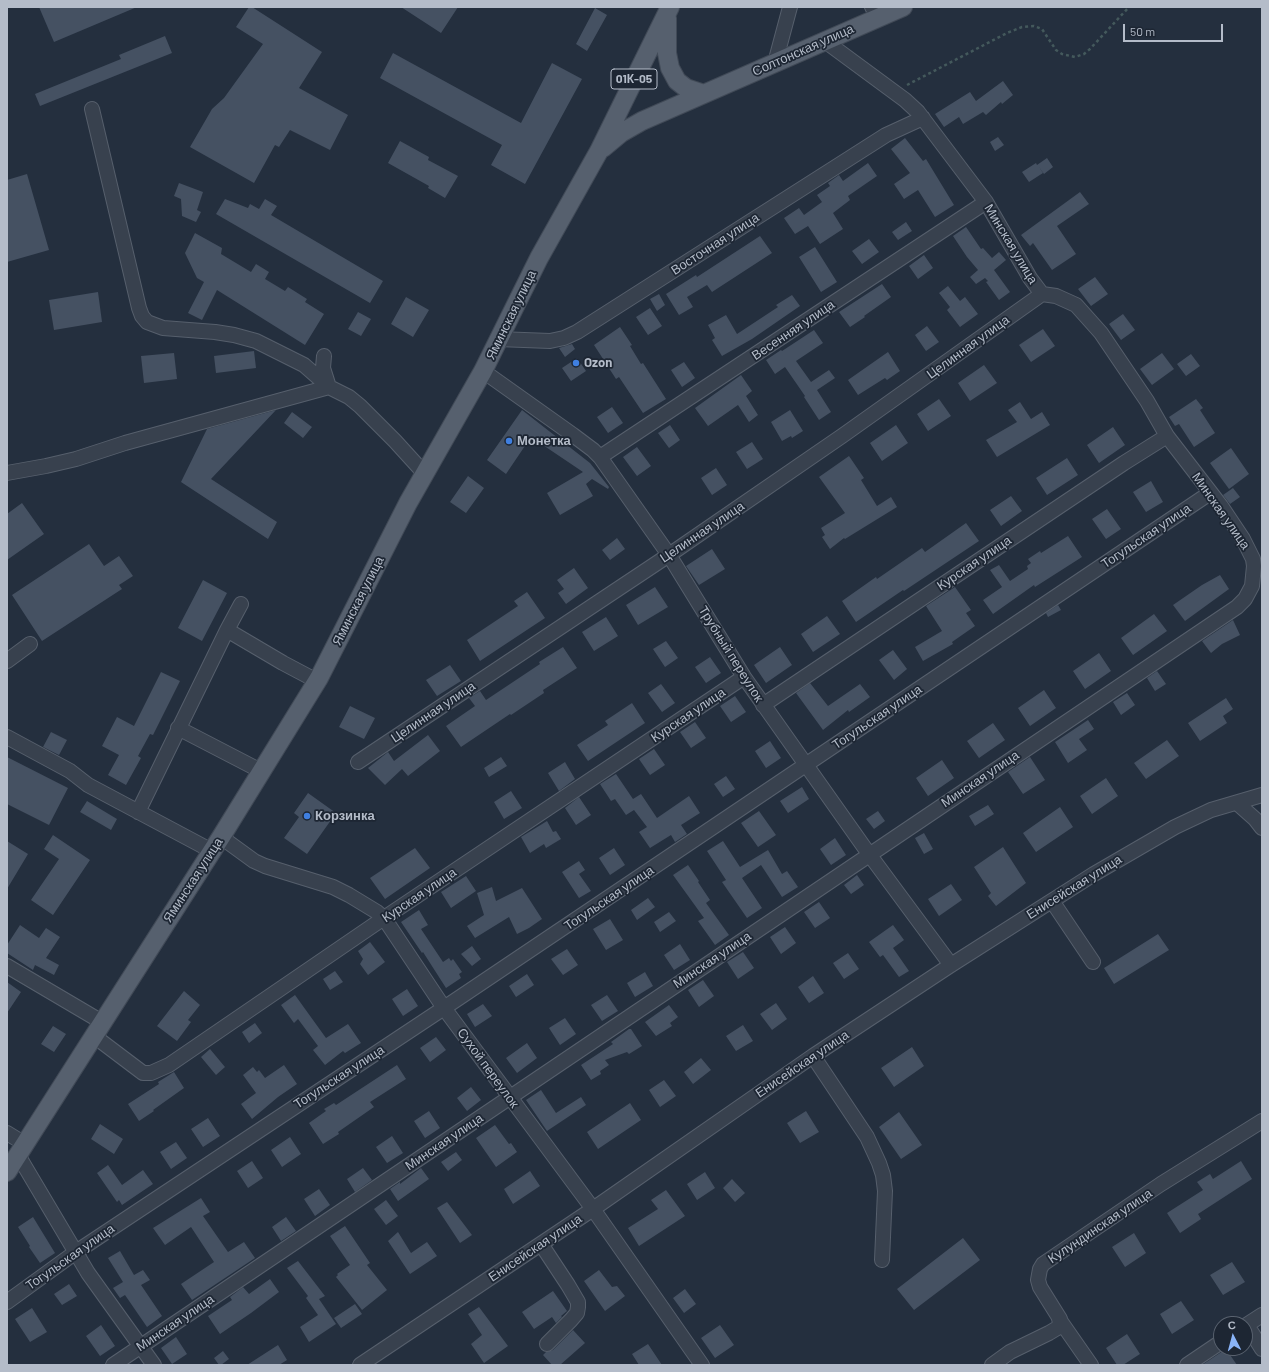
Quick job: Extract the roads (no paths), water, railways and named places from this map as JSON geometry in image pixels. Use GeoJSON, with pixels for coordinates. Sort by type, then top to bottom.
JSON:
{"type":"FeatureCollection","features":[{"type":"Feature","properties":{"kind":"main road","name":"Солтонская улица"},"geometry":{"type":"LineString","coordinates":[[599,150],[621,133],[642,121],[825,41],[878,11],[903,7]]}},
{"type":"Feature","properties":{"kind":"main road"},"geometry":{"type":"LineString","coordinates":[[668,10],[667,53],[670,68],[677,81],[686,88],[704,94]]}},
{"type":"Feature","properties":{"kind":"main road","name":"Яминская улица"},"geometry":{"type":"LineString","coordinates":[[7,1172],[217,844],[317,681],[408,503],[483,371],[539,258],[599,150],[668,10]]}},
{"type":"Feature","properties":{"kind":"street"},"geometry":{"type":"LineString","coordinates":[[775,63],[790,7]]}},
{"type":"Feature","properties":{"kind":"street","name":"Минская улица"},"geometry":{"type":"LineString","coordinates":[[113,1365],[1237,607],[1245,599],[1252,586],[1254,566],[1243,539],[1167,436],[1148,401],[1096,327],[1076,305],[1056,296],[1042,294],[1030,278],[986,202],[923,118],[912,106],[825,41]]}},
{"type":"Feature","properties":{"kind":"street"},"geometry":{"type":"LineString","coordinates":[[92,108],[139,308],[142,316],[147,322],[163,328],[215,332],[256,341],[304,365],[329,387],[349,397],[360,406],[395,440],[425,474]]}},
{"type":"Feature","properties":{"kind":"street","name":"Восточная улица"},"geometry":{"type":"LineString","coordinates":[[498,339],[550,341],[564,338],[577,332],[886,135],[923,118]]}},
{"type":"Feature","properties":{"kind":"street","name":"Весенняя улица"},"geometry":{"type":"LineString","coordinates":[[600,457],[986,202]]}},
{"type":"Feature","properties":{"kind":"street","name":"Целинная улица"},"geometry":{"type":"LineString","coordinates":[[358,762],[669,555],[875,413],[1042,294]]}},
{"type":"Feature","properties":{"kind":"street"},"geometry":{"type":"LineString","coordinates":[[324,356],[323,368],[329,387]]}},
{"type":"Feature","properties":{"kind":"street","name":"Трубный переулок"},"geometry":{"type":"LineString","coordinates":[[483,371],[573,435],[600,457],[669,555],[744,677],[763,705],[869,854],[951,965]]}},
{"type":"Feature","properties":{"kind":"street"},"geometry":{"type":"LineString","coordinates":[[7,473],[76,459],[117,445],[329,387]]}},
{"type":"Feature","properties":{"kind":"street","name":"Курская улица"},"geometry":{"type":"LineString","coordinates":[[763,705],[1085,489],[1167,436]]}},
{"type":"Feature","properties":{"kind":"street","name":"Тогульская улица"},"geometry":{"type":"LineString","coordinates":[[7,1302],[76,1252],[806,766],[849,735],[1210,493]]}},
{"type":"Feature","properties":{"kind":"street"},"geometry":{"type":"LineString","coordinates":[[138,812],[178,728],[241,604]]}},
{"type":"Feature","properties":{"kind":"street"},"geometry":{"type":"LineString","coordinates":[[227,630],[317,681]]}},
{"type":"Feature","properties":{"kind":"street"},"geometry":{"type":"LineString","coordinates":[[7,661],[30,644]]}},
{"type":"Feature","properties":{"kind":"street","name":"Курская улица"},"geometry":{"type":"LineString","coordinates":[[7,966],[98,1029],[144,1073],[151,1073],[160,1070],[744,677]]}},
{"type":"Feature","properties":{"kind":"street"},"geometry":{"type":"LineString","coordinates":[[178,728],[261,772]]}},
{"type":"Feature","properties":{"kind":"street","name":"Сухой переулок"},"geometry":{"type":"LineString","coordinates":[[7,737],[70,771],[88,785],[138,812],[217,844],[265,866],[333,887],[377,912],[384,918],[444,1008],[593,1209],[702,1365]]}},
{"type":"Feature","properties":{"kind":"street","name":"Енисейская улица"},"geometry":{"type":"LineString","coordinates":[[360,1365],[593,1209],[813,1056],[951,965],[1052,901],[1141,846],[1175,827],[1211,810],[1262,795]]}},
{"type":"Feature","properties":{"kind":"street"},"geometry":{"type":"LineString","coordinates":[[1237,803],[1255,819],[1262,828]]}},
{"type":"Feature","properties":{"kind":"street"},"geometry":{"type":"LineString","coordinates":[[1052,901],[1093,962]]}},
{"type":"Feature","properties":{"kind":"street"},"geometry":{"type":"LineString","coordinates":[[813,1056],[867,1137],[879,1163],[883,1175],[885,1191],[882,1260]]}},
{"type":"Feature","properties":{"kind":"street","name":"Кулундинская улица"},"geometry":{"type":"LineString","coordinates":[[1091,1365],[1059,1319],[1040,1287],[1038,1275],[1040,1269],[1044,1264],[1161,1184],[1262,1121]]}},
{"type":"Feature","properties":{"kind":"street"},"geometry":{"type":"LineString","coordinates":[[7,1133],[22,1149],[88,1273],[154,1365]]}},
{"type":"Feature","properties":{"kind":"street"},"geometry":{"type":"LineString","coordinates":[[541,1244],[578,1302],[577,1313],[572,1320],[547,1344]]}},
{"type":"Feature","properties":{"kind":"street"},"geometry":{"type":"LineString","coordinates":[[1253,1321],[1262,1315]]}},
{"type":"Feature","properties":{"kind":"street"},"geometry":{"type":"LineString","coordinates":[[992,1365],[1010,1352],[1058,1328],[1060,1325],[1059,1319]]}},
{"type":"Feature","properties":{"kind":"street"},"geometry":{"type":"LineString","coordinates":[[1253,1336],[1262,1349]]}},
{"type":"Feature","properties":{"kind":"street"},"geometry":{"type":"LineString","coordinates":[[1187,1365],[1213,1347]]}},
{"type":"Feature","properties":{"kind":"place","name":"Ozon"},"geometry":{"type":"Point","coordinates":[576,363]}},
{"type":"Feature","properties":{"kind":"place","name":"Монетка"},"geometry":{"type":"Point","coordinates":[509,441]}},
{"type":"Feature","properties":{"kind":"place","name":"Корзинка"},"geometry":{"type":"Point","coordinates":[307,816]}}]}
